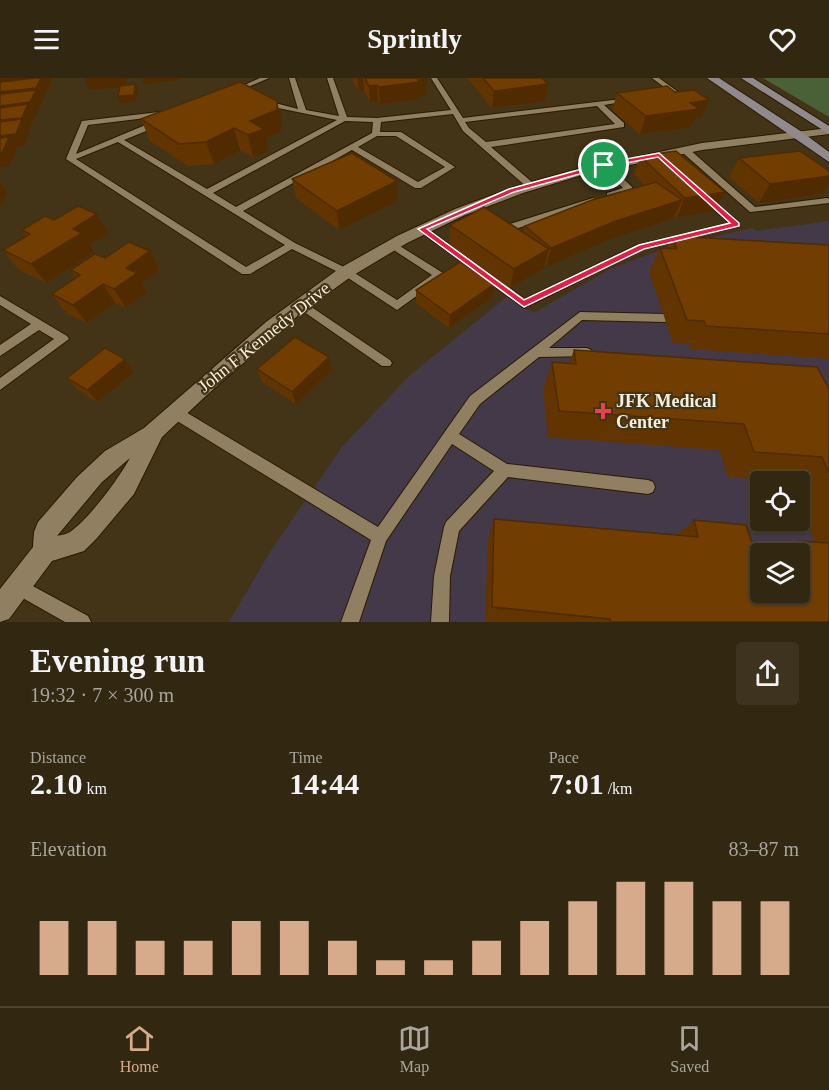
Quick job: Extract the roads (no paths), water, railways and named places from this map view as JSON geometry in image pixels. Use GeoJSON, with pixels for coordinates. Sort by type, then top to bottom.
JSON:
{"type":"FeatureCollection","features":[{"type":"Feature","properties":{"kind":"main road"},"geometry":{"type":"LineString","coordinates":[[712,78],[798,134],[829,158]]}},
{"type":"Feature","properties":{"kind":"main road"},"geometry":{"type":"LineString","coordinates":[[746,78],[829,131]]}},
{"type":"Feature","properties":{"kind":"street","name":"John F Kennedy Drive"},"geometry":{"type":"LineString","coordinates":[[0,610],[45,551],[46,530],[107,462],[155,431],[232,359],[301,304],[392,245],[422,229],[486,210],[530,185],[604,165],[663,159],[686,151],[829,131]]}},
{"type":"Feature","properties":{"kind":"street","name":"John F Kennedy Drive"},"geometry":{"type":"LineString","coordinates":[[45,551],[76,543],[89,530],[126,487],[155,431]]}},
{"type":"Feature","properties":{"kind":"lane"},"geometry":{"type":"LineString","coordinates":[[219,98],[266,78]]}},
{"type":"Feature","properties":{"kind":"lane"},"geometry":{"type":"LineString","coordinates":[[292,78],[303,112]]}},
{"type":"Feature","properties":{"kind":"lane"},"geometry":{"type":"LineString","coordinates":[[330,78],[344,119]]}},
{"type":"Feature","properties":{"kind":"lane"},"geometry":{"type":"LineString","coordinates":[[434,78],[466,129],[530,185]]}},
{"type":"Feature","properties":{"kind":"lane"},"geometry":{"type":"LineString","coordinates":[[655,78],[678,94],[656,97]]}},
{"type":"Feature","properties":{"kind":"lane"},"geometry":{"type":"LineString","coordinates":[[241,88],[273,105],[344,119],[377,120],[456,112]]}},
{"type":"Feature","properties":{"kind":"lane"},"geometry":{"type":"LineString","coordinates":[[461,120],[633,100]]}},
{"type":"Feature","properties":{"kind":"lane"},"geometry":{"type":"LineString","coordinates":[[484,145],[621,124],[599,104]]}},
{"type":"Feature","properties":{"kind":"lane"},"geometry":{"type":"LineString","coordinates":[[176,114],[118,140],[70,159],[85,123],[176,114]]}},
{"type":"Feature","properties":{"kind":"lane"},"geometry":{"type":"LineString","coordinates":[[207,193],[344,119]]}},
{"type":"Feature","properties":{"kind":"lane"},"geometry":{"type":"LineString","coordinates":[[376,134],[377,120]]}},
{"type":"Feature","properties":{"kind":"lane"},"geometry":{"type":"LineString","coordinates":[[236,211],[352,147],[376,134],[398,134],[451,167],[418,186],[352,147]]}},
{"type":"Feature","properties":{"kind":"lane"},"geometry":{"type":"LineString","coordinates":[[118,140],[292,245],[346,273],[397,306],[439,275],[392,245]]}},
{"type":"Feature","properties":{"kind":"lane"},"geometry":{"type":"LineString","coordinates":[[686,151],[753,210],[827,201]]}},
{"type":"Feature","properties":{"kind":"lane"},"geometry":{"type":"LineString","coordinates":[[70,159],[246,272],[292,245]]}},
{"type":"Feature","properties":{"kind":"lane"},"geometry":{"type":"LineString","coordinates":[[486,210],[509,228],[629,189],[604,165]]}},
{"type":"Feature","properties":{"kind":"lane"},"geometry":{"type":"LineString","coordinates":[[422,229],[524,304],[642,247],[736,224],[702,193]]}},
{"type":"Feature","properties":{"kind":"lane"},"geometry":{"type":"LineString","coordinates":[[0,300],[63,339],[0,385]]}},
{"type":"Feature","properties":{"kind":"lane"},"geometry":{"type":"LineString","coordinates":[[301,304],[386,363]]}},
{"type":"Feature","properties":{"kind":"lane"},"geometry":{"type":"LineString","coordinates":[[350,622],[380,537],[475,400],[580,316],[665,318]]}},
{"type":"Feature","properties":{"kind":"lane"},"geometry":{"type":"LineString","coordinates":[[0,351],[38,325]]}},
{"type":"Feature","properties":{"kind":"lane"},"geometry":{"type":"LineString","coordinates":[[536,352],[599,353]]}},
{"type":"Feature","properties":{"kind":"lane"},"geometry":{"type":"LineString","coordinates":[[174,412],[380,537]]}},
{"type":"Feature","properties":{"kind":"lane"},"geometry":{"type":"LineString","coordinates":[[451,436],[505,470],[648,487]]}},
{"type":"Feature","properties":{"kind":"lane"},"geometry":{"type":"LineString","coordinates":[[440,622],[442,576],[452,528],[505,470]]}},
{"type":"Feature","properties":{"kind":"lane"},"geometry":{"type":"LineString","coordinates":[[18,586],[82,622]]}},
{"type":"Feature","properties":{"kind":"place","name":"JFK Medical Center"},"geometry":{"type":"Point","coordinates":[603,411]}}]}
